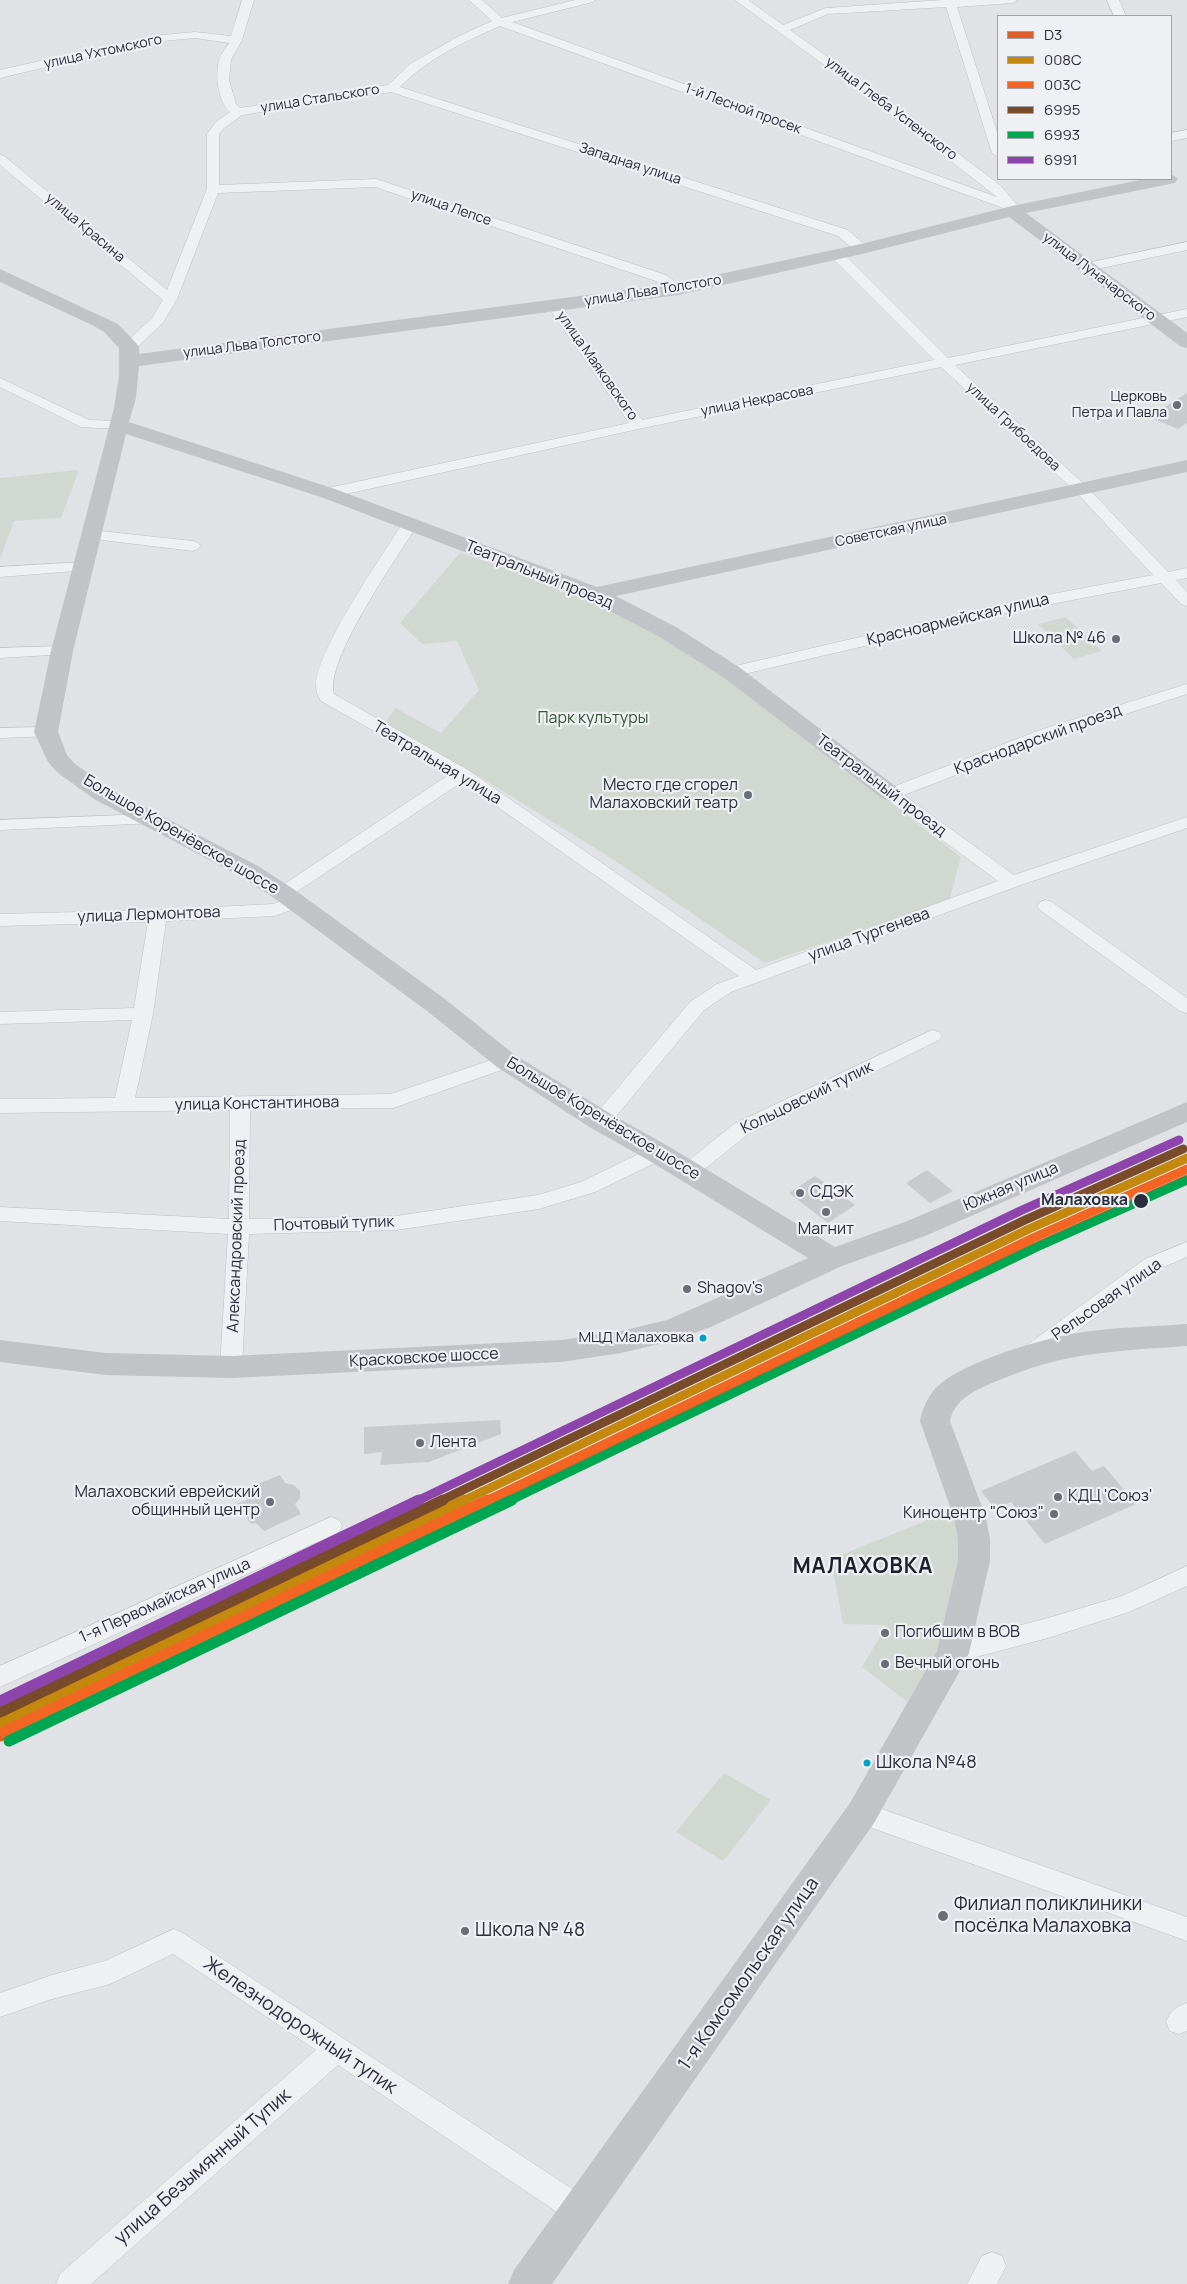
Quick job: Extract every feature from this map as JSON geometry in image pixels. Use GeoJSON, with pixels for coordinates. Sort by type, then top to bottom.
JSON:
{"type":"FeatureCollection","features":[{"type":"Feature","properties":{"kind":"street"},"geometry":{"type":"LineString","coordinates":[[0,734],[46,732],[62,651],[82,567],[118,425],[122,416],[129,354],[158,320],[170,299],[213,190],[213,134],[220,125],[238,112],[230,106],[223,80],[225,60],[236,40],[248,0]]}},
{"type":"Feature","properties":{"kind":"street","name":"1-й Лесной просек"},"geometry":{"type":"LineString","coordinates":[[475,0],[500,22],[1013,209]]}},
{"type":"Feature","properties":{"kind":"street","name":"улица Стальского"},"geometry":{"type":"LineString","coordinates":[[238,112],[392,88],[414,66],[463,38],[500,22],[589,0]]}},
{"type":"Feature","properties":{"kind":"street","name":"улица Глеба Успенского"},"geometry":{"type":"LineString","coordinates":[[741,0],[936,142],[997,189],[1013,209]]}},
{"type":"Feature","properties":{"kind":"street"},"geometry":{"type":"LineString","coordinates":[[782,29],[826,11],[949,2],[1012,0]]}},
{"type":"Feature","properties":{"kind":"street"},"geometry":{"type":"LineString","coordinates":[[1112,0],[1120,15]]}},
{"type":"Feature","properties":{"kind":"street"},"geometry":{"type":"LineString","coordinates":[[949,2],[997,150]]}},
{"type":"Feature","properties":{"kind":"street","name":"улица Ухтомского"},"geometry":{"type":"LineString","coordinates":[[0,74],[152,39],[195,35],[236,40]]}},
{"type":"Feature","properties":{"kind":"street","name":"Западная улица"},"geometry":{"type":"LineString","coordinates":[[392,88],[843,233],[862,249]]}},
{"type":"Feature","properties":{"kind":"street","name":"улица Красина"},"geometry":{"type":"LineString","coordinates":[[0,159],[170,299]]}},
{"type":"Feature","properties":{"kind":"street","name":"улица Льва Толстого"},"geometry":{"type":"LineString","coordinates":[[1172,179],[1187,175]]}},
{"type":"Feature","properties":{"kind":"street"},"geometry":{"type":"LineString","coordinates":[[1006,180],[1013,209]]}},
{"type":"Feature","properties":{"kind":"street","name":"улица Льва Толстого"},"geometry":{"type":"LineString","coordinates":[[129,354],[555,307],[678,290],[862,249],[1013,209],[1165,180]]}},
{"type":"Feature","properties":{"kind":"street","name":"улица Лепсе"},"geometry":{"type":"LineString","coordinates":[[213,190],[376,183],[661,278],[678,290]]}},
{"type":"Feature","properties":{"kind":"street","name":"улица Луначарского"},"geometry":{"type":"LineString","coordinates":[[1013,209],[1187,342]]}},
{"type":"Feature","properties":{"kind":"street"},"geometry":{"type":"LineString","coordinates":[[1087,267],[1187,246]]}},
{"type":"Feature","properties":{"kind":"street","name":"улица Грибоедова"},"geometry":{"type":"LineString","coordinates":[[836,255],[945,364],[1082,490],[1187,601]]}},
{"type":"Feature","properties":{"kind":"street"},"geometry":{"type":"LineString","coordinates":[[0,275],[102,322],[111,328],[129,354]]}},
{"type":"Feature","properties":{"kind":"street","name":"улица Маяковского"},"geometry":{"type":"LineString","coordinates":[[555,307],[638,425]]}},
{"type":"Feature","properties":{"kind":"street","name":"улица Некрасова"},"geometry":{"type":"LineString","coordinates":[[328,493],[638,425],[945,364],[1187,312]]}},
{"type":"Feature","properties":{"kind":"street"},"geometry":{"type":"LineString","coordinates":[[0,382],[86,424],[118,425]]}},
{"type":"Feature","properties":{"kind":"street","name":"Театральный проезд"},"geometry":{"type":"LineString","coordinates":[[118,425],[328,493],[595,594],[668,632],[731,672],[890,794],[1012,882]]}},
{"type":"Feature","properties":{"kind":"street","name":"Советская улица"},"geometry":{"type":"LineString","coordinates":[[595,594],[1187,466]]}},
{"type":"Feature","properties":{"kind":"street","name":"Театральная улица"},"geometry":{"type":"LineString","coordinates":[[410,524],[342,637],[324,686],[327,697],[462,774],[754,977]]}},
{"type":"Feature","properties":{"kind":"street"},"geometry":{"type":"LineString","coordinates":[[91,535],[193,546]]}},
{"type":"Feature","properties":{"kind":"street"},"geometry":{"type":"LineString","coordinates":[[0,572],[82,567]]}},
{"type":"Feature","properties":{"kind":"street","name":"Красноармейская улица"},"geometry":{"type":"LineString","coordinates":[[731,672],[1015,606],[1187,573]]}},
{"type":"Feature","properties":{"kind":"street"},"geometry":{"type":"LineString","coordinates":[[0,653],[62,651]]}},
{"type":"Feature","properties":{"kind":"street","name":"Краснодарский проезд"},"geometry":{"type":"LineString","coordinates":[[890,794],[1046,734],[1187,689]]}},
{"type":"Feature","properties":{"kind":"street","name":"Большое Коренёвское шоссе"},"geometry":{"type":"LineString","coordinates":[[46,732],[56,757],[66,768],[102,794],[249,871],[289,897],[436,1005],[506,1060],[601,1121],[658,1153],[832,1259]]}},
{"type":"Feature","properties":{"kind":"street","name":"улица Лермонтова"},"geometry":{"type":"LineString","coordinates":[[0,920],[158,916],[275,910],[289,897],[462,774]]}},
{"type":"Feature","properties":{"kind":"street"},"geometry":{"type":"LineString","coordinates":[[0,825],[150,819]]}},
{"type":"Feature","properties":{"kind":"street","name":"улица Тургенева"},"geometry":{"type":"LineString","coordinates":[[601,1121],[697,1006],[724,988],[1012,882],[1187,822]]}},
{"type":"Feature","properties":{"kind":"street"},"geometry":{"type":"LineString","coordinates":[[1046,906],[1187,1007]]}},
{"type":"Feature","properties":{"kind":"street"},"geometry":{"type":"LineString","coordinates":[[124,1106],[143,1014],[158,916]]}},
{"type":"Feature","properties":{"kind":"street"},"geometry":{"type":"LineString","coordinates":[[0,1018],[143,1014]]}},
{"type":"Feature","properties":{"kind":"street","name":"Кольцовский тупик"},"geometry":{"type":"LineString","coordinates":[[688,1171],[741,1129],[932,1036]]}},
{"type":"Feature","properties":{"kind":"street","name":"улица Константинова"},"geometry":{"type":"LineString","coordinates":[[0,1106],[124,1106],[394,1101],[506,1060]]}},
{"type":"Feature","properties":{"kind":"street","name":"Александровский проезд"},"geometry":{"type":"LineString","coordinates":[[231,1367],[237,1227],[242,1164],[240,1104]]}},
{"type":"Feature","properties":{"kind":"street","name":"Южная улица"},"geometry":{"type":"LineString","coordinates":[[832,1259],[915,1229],[1187,1111]]}},
{"type":"Feature","properties":{"kind":"street","name":"Почтовый тупик"},"geometry":{"type":"LineString","coordinates":[[0,1214],[237,1227],[396,1222],[539,1202],[588,1187],[658,1153]]}},
{"type":"Feature","properties":{"kind":"street","name":"Рельсовая улица"},"geometry":{"type":"LineString","coordinates":[[1030,1355],[1152,1264],[1187,1249]]}},
{"type":"Feature","properties":{"kind":"street","name":"Красковское шоссе"},"geometry":{"type":"LineString","coordinates":[[0,1351],[106,1364],[231,1367],[561,1351],[621,1342],[687,1325],[832,1259]]}},
{"type":"Feature","properties":{"kind":"street","name":"1-я Комсомольская улица"},"geometry":{"type":"LineString","coordinates":[[528,2284],[582,2212],[750,1975],[862,1812],[953,1653],[974,1562],[974,1539],[970,1518],[935,1421],[936,1410],[942,1400],[952,1390],[1030,1355],[1077,1344],[1187,1335]]}},
{"type":"Feature","properties":{"kind":"street","name":"1-я Первомайская улица"},"geometry":{"type":"LineString","coordinates":[[0,1677],[331,1526]]}},
{"type":"Feature","properties":{"kind":"street"},"geometry":{"type":"LineString","coordinates":[[953,1653],[1048,1628],[1129,1603],[1187,1575]]}},
{"type":"Feature","properties":{"kind":"street"},"geometry":{"type":"LineString","coordinates":[[862,1812],[1187,1928]]}},
{"type":"Feature","properties":{"kind":"street","name":"Железнодорожный тупик"},"geometry":{"type":"LineString","coordinates":[[0,2005],[52,1987],[110,1972],[174,1941],[582,2212]]}},
{"type":"Feature","properties":{"kind":"street","name":"улица Безымянный Тупик"},"geometry":{"type":"LineString","coordinates":[[70,2284],[336,2050]]}},
{"type":"Feature","properties":{"kind":"green space"},"geometry":{"type":"Polygon","coordinates":[[[79,470],[61,518],[14,521],[0,559],[0,478],[79,470]]]}},
{"type":"Feature","properties":{"kind":"green space","name":"Парк культуры"},"geometry":{"type":"Polygon","coordinates":[[[460,553],[571,589],[647,624],[729,679],[961,857],[949,901],[765,963],[611,858],[485,780],[384,725],[395,708],[441,733],[479,690],[457,641],[422,644],[400,623],[460,553]]]}},
{"type":"Feature","properties":{"kind":"green space"},"geometry":{"type":"Polygon","coordinates":[[[1066,617],[1102,651],[1074,659],[1038,624],[1066,617]]]}},
{"type":"Feature","properties":{"kind":"green space"},"geometry":{"type":"Polygon","coordinates":[[[953,1510],[962,1556],[945,1648],[913,1706],[862,1667],[887,1625],[843,1624],[831,1559],[953,1510]]]}},
{"type":"Feature","properties":{"kind":"green space"},"geometry":{"type":"Polygon","coordinates":[[[724,1773],[771,1800],[723,1861],[676,1832],[724,1773]]]}},
{"type":"Feature","properties":{"kind":"building","name":"Церковь Петра и Павла"},"geometry":{"type":"Polygon","coordinates":[[[1187,393],[1187,423],[1178,429],[1149,417],[1187,393]]]}},
{"type":"Feature","properties":{"kind":"building"},"geometry":{"type":"Polygon","coordinates":[[[927,1170],[953,1191],[930,1203],[906,1183],[927,1170]]]}},
{"type":"Feature","properties":{"kind":"building"},"geometry":{"type":"Polygon","coordinates":[[[815,1176],[855,1205],[828,1223],[789,1193],[815,1176]]]}},
{"type":"Feature","properties":{"kind":"building","name":"Лента"},"geometry":{"type":"Polygon","coordinates":[[[500,1420],[501,1434],[429,1462],[380,1465],[382,1452],[364,1454],[364,1427],[500,1420]]]}},
{"type":"Feature","properties":{"kind":"building","name":"КДЦ 'Союз'"},"geometry":{"type":"Polygon","coordinates":[[[1075,1451],[1092,1471],[1104,1466],[1136,1504],[1045,1544],[1011,1502],[995,1509],[981,1491],[1075,1451]]]}},
{"type":"Feature","properties":{"kind":"building","name":"Малаховский еврейский общинный центр"},"geometry":{"type":"Polygon","coordinates":[[[280,1475],[285,1483],[294,1485],[300,1491],[300,1498],[295,1504],[301,1514],[264,1531],[256,1523],[251,1524],[236,1504],[247,1500],[241,1491],[280,1475]]]}},
{"type":"Feature","properties":{"kind":"transit line","name":"6991"},"geometry":{"type":"LineString","coordinates":[[0,1701],[1020,1211],[1179,1140]]}},
{"type":"Feature","properties":{"kind":"transit line","name":"6995"},"geometry":{"type":"LineString","coordinates":[[0,1712],[1025,1220],[1183,1149]]}},
{"type":"Feature","properties":{"kind":"transit line","name":"008С"},"geometry":{"type":"LineString","coordinates":[[0,1723],[1029,1229],[1187,1158]]}},
{"type":"Feature","properties":{"kind":"transit line","name":"003С"},"geometry":{"type":"LineString","coordinates":[[4,1732],[1033,1238],[1187,1169]]}},
{"type":"Feature","properties":{"kind":"transit line","name":"D3"},"geometry":{"type":"LineString","coordinates":[[0,1736],[853,1328],[1187,1179]]}},
{"type":"Feature","properties":{"kind":"transit line","name":"6993"},"geometry":{"type":"LineString","coordinates":[[9,1741],[1037,1247],[1187,1180]]}},
{"type":"Feature","properties":{"kind":"place","name":"Церковь Петра и Павла"},"geometry":{"type":"Point","coordinates":[1177,405]}},
{"type":"Feature","properties":{"kind":"place","name":"Школа № 46"},"geometry":{"type":"Point","coordinates":[1116,639]}},
{"type":"Feature","properties":{"kind":"place","name":"Место где сгорел Малаховский театр"},"geometry":{"type":"Point","coordinates":[748,795]}},
{"type":"Feature","properties":{"kind":"place","name":"СДЭК"},"geometry":{"type":"Point","coordinates":[800,1193]}},
{"type":"Feature","properties":{"kind":"place","name":"Малаховка"},"geometry":{"type":"Point","coordinates":[1141,1201]}},
{"type":"Feature","properties":{"kind":"place","name":"Магнит"},"geometry":{"type":"Point","coordinates":[826,1212]}},
{"type":"Feature","properties":{"kind":"place","name":"Shagov's"},"geometry":{"type":"Point","coordinates":[687,1289]}},
{"type":"Feature","properties":{"kind":"place","name":"МЦД Малаховка"},"geometry":{"type":"Point","coordinates":[703,1338]}},
{"type":"Feature","properties":{"kind":"place","name":"Лента"},"geometry":{"type":"Point","coordinates":[420,1443]}},
{"type":"Feature","properties":{"kind":"place","name":"КДЦ 'Союз'"},"geometry":{"type":"Point","coordinates":[1058,1497]}},
{"type":"Feature","properties":{"kind":"place","name":"Малаховский еврейский общинный центр"},"geometry":{"type":"Point","coordinates":[270,1502]}},
{"type":"Feature","properties":{"kind":"place","name":"Киноцентр \"Союз\""},"geometry":{"type":"Point","coordinates":[1054,1514]}},
{"type":"Feature","properties":{"kind":"place","name":"Погибшим в ВОВ"},"geometry":{"type":"Point","coordinates":[885,1633]}},
{"type":"Feature","properties":{"kind":"place","name":"Вечный огонь"},"geometry":{"type":"Point","coordinates":[885,1664]}},
{"type":"Feature","properties":{"kind":"place","name":"Школа №48"},"geometry":{"type":"Point","coordinates":[867,1763]}},
{"type":"Feature","properties":{"kind":"place","name":"Филиал поликлиники посёлка Малаховка"},"geometry":{"type":"Point","coordinates":[943,1916]}},
{"type":"Feature","properties":{"kind":"place","name":"Школа № 48"},"geometry":{"type":"Point","coordinates":[465,1931]}},
{"type":"Feature","properties":{"kind":"district","name":"МАЛАХОВКА"},"geometry":{"type":"Point","coordinates":[863,1567]}}]}
